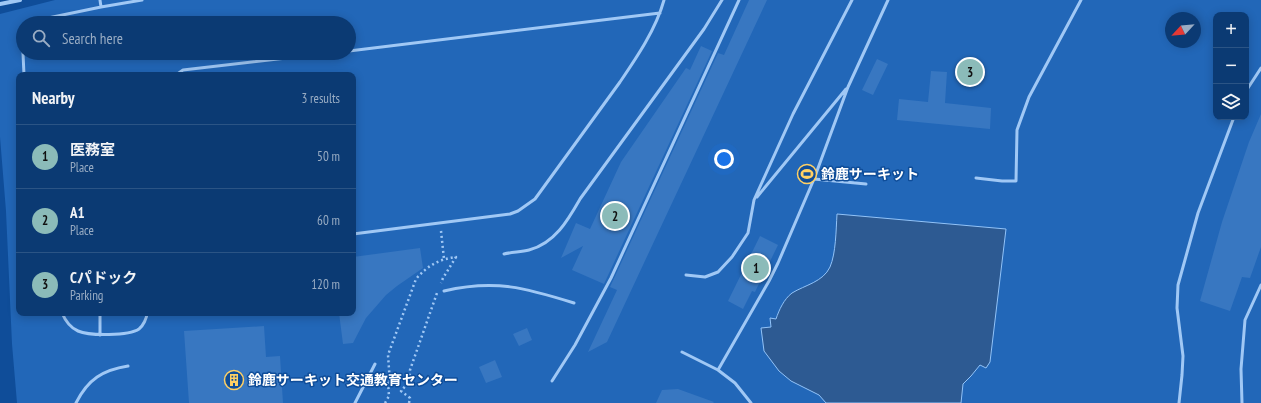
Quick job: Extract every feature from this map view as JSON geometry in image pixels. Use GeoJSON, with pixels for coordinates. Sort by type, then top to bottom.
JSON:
{"type":"FeatureCollection","features":[{"type":"Feature","properties":{"kind":"street"},"geometry":{"type":"LineString","coordinates":[[0,4],[20,0]]}},
{"type":"Feature","properties":{"kind":"lane"},"geometry":{"type":"LineString","coordinates":[[100,0],[100,7]]}},
{"type":"Feature","properties":{"kind":"lane"},"geometry":{"type":"LineString","coordinates":[[57,16],[142,0]]}},
{"type":"Feature","properties":{"kind":"lane"},"geometry":{"type":"LineString","coordinates":[[356,234],[518,212],[535,199],[620,82],[638,54],[660,13],[664,0]]}},
{"type":"Feature","properties":{"kind":"lane"},"geometry":{"type":"LineString","coordinates":[[504,254],[529,249],[543,244],[555,235],[569,218],[580,199],[704,30],[722,0]]}},
{"type":"Feature","properties":{"kind":"lane"},"geometry":{"type":"LineString","coordinates":[[552,381],[575,345],[611,278],[739,0]]}},
{"type":"Feature","properties":{"kind":"lane"},"geometry":{"type":"LineString","coordinates":[[686,275],[705,277],[718,272],[732,257],[748,233],[754,200],[793,114],[852,0]]}},
{"type":"Feature","properties":{"kind":"lane"},"geometry":{"type":"LineString","coordinates":[[718,370],[769,281],[814,179],[848,87],[888,0]]}},
{"type":"Feature","properties":{"kind":"lane"},"geometry":{"type":"LineString","coordinates":[[976,178],[1016,181],[1017,130],[1029,97],[1081,0]]}},
{"type":"Feature","properties":{"kind":"lane"},"geometry":{"type":"LineString","coordinates":[[356,50],[660,13]]}},
{"type":"Feature","properties":{"kind":"lane"},"geometry":{"type":"LineString","coordinates":[[23,60],[24,72]]}},
{"type":"Feature","properties":{"kind":"lane"},"geometry":{"type":"LineString","coordinates":[[180,72],[183,70],[269,60]]}},
{"type":"Feature","properties":{"kind":"lane"},"geometry":{"type":"LineString","coordinates":[[1249,86],[1261,68]]}},
{"type":"Feature","properties":{"kind":"lane"},"geometry":{"type":"LineString","coordinates":[[754,200],[848,87]]}},
{"type":"Feature","properties":{"kind":"lane"},"geometry":{"type":"LineString","coordinates":[[1179,403],[1183,356],[1176,308],[1178,285],[1198,213],[1233,120]]}},
{"type":"Feature","properties":{"kind":"lane"},"geometry":{"type":"LineString","coordinates":[[814,179],[866,184]]}},
{"type":"Feature","properties":{"kind":"lane"},"geometry":{"type":"LineString","coordinates":[[444,291],[464,286],[504,285],[533,290],[574,303]]}},
{"type":"Feature","properties":{"kind":"lane"},"geometry":{"type":"LineString","coordinates":[[1242,403],[1241,369],[1245,320],[1261,285]]}},
{"type":"Feature","properties":{"kind":"lane"},"geometry":{"type":"LineString","coordinates":[[63,316],[65,320],[77,331],[100,335],[131,332],[139,329],[146,316]]}},
{"type":"Feature","properties":{"kind":"lane"},"geometry":{"type":"LineString","coordinates":[[100,316],[100,335]]}},
{"type":"Feature","properties":{"kind":"lane"},"geometry":{"type":"LineString","coordinates":[[682,352],[718,370],[734,383],[751,403]]}},
{"type":"Feature","properties":{"kind":"lane"},"geometry":{"type":"LineString","coordinates":[[355,403],[375,364]]}},
{"type":"Feature","properties":{"kind":"lane"},"geometry":{"type":"LineString","coordinates":[[76,403],[82,392],[97,376],[113,368],[128,366]]}},
{"type":"Feature","properties":{"kind":"path"},"geometry":{"type":"LineString","coordinates":[[440,223],[444,259]]}},
{"type":"Feature","properties":{"kind":"path"},"geometry":{"type":"LineString","coordinates":[[385,403],[389,396],[388,382],[390,383],[388,355],[416,279],[422,272],[435,263],[444,259],[456,257],[440,285]]}},
{"type":"Feature","properties":{"kind":"path"},"geometry":{"type":"LineString","coordinates":[[409,403],[410,398],[401,391],[409,382],[410,370],[438,292]]}},
{"type":"Feature","properties":{"kind":"shaded area","name":"鈴鹿サーキット"},"geometry":{"type":"Polygon","coordinates":[[[55,0],[1261,0],[1261,403],[17,403],[12,344],[6,211],[0,137],[0,14],[55,0]]]}},
{"type":"Feature","properties":{"kind":"shaded area"},"geometry":{"type":"Polygon","coordinates":[[[837,214],[1006,229],[990,362],[986,368],[980,365],[963,384],[961,403],[826,403],[819,395],[791,381],[779,371],[764,351],[761,328],[771,327],[770,318],[776,319],[782,305],[789,295],[818,280],[830,267],[835,248],[837,214]]]}},
{"type":"Feature","properties":{"kind":"building"},"geometry":{"type":"Polygon","coordinates":[[[749,0],[767,0],[607,342],[588,352],[617,290],[610,287],[718,53],[724,55],[749,0]]]}},
{"type":"Feature","properties":{"kind":"building"},"geometry":{"type":"Polygon","coordinates":[[[701,46],[712,51],[604,284],[572,270],[583,246],[561,258],[576,223],[590,229],[621,162],[686,68],[690,70],[701,46]]]}},
{"type":"Feature","properties":{"kind":"building"},"geometry":{"type":"Polygon","coordinates":[[[877,59],[888,64],[873,95],[862,90],[877,59]]]}},
{"type":"Feature","properties":{"kind":"building"},"geometry":{"type":"Polygon","coordinates":[[[931,71],[947,72],[945,103],[991,108],[990,129],[897,120],[899,99],[928,102],[931,71]]]}},
{"type":"Feature","properties":{"kind":"building"},"geometry":{"type":"Polygon","coordinates":[[[1261,114],[1261,247],[1250,278],[1242,277],[1230,311],[1200,301],[1222,222],[1249,142],[1261,114]]]}},
{"type":"Feature","properties":{"kind":"building"},"geometry":{"type":"Polygon","coordinates":[[[760,236],[778,245],[755,292],[752,291],[743,309],[728,301],[760,236]]]}},
{"type":"Feature","properties":{"kind":"building"},"geometry":{"type":"Polygon","coordinates":[[[420,248],[423,268],[386,295],[366,318],[353,343],[343,344],[339,316],[356,316],[356,257],[420,248]]]}},
{"type":"Feature","properties":{"kind":"building","name":"鈴鹿サーキット交通教育センター"},"geometry":{"type":"Polygon","coordinates":[[[264,326],[266,357],[280,356],[283,403],[189,403],[184,331],[264,326]]]}},
{"type":"Feature","properties":{"kind":"building"},"geometry":{"type":"Polygon","coordinates":[[[527,328],[532,340],[519,346],[513,334],[527,328]]]}},
{"type":"Feature","properties":{"kind":"building"},"geometry":{"type":"Polygon","coordinates":[[[495,360],[502,377],[486,383],[479,367],[495,360]]]}},
{"type":"Feature","properties":{"kind":"building"},"geometry":{"type":"Polygon","coordinates":[[[678,389],[714,402],[656,403],[662,390],[678,389]]]}},
{"type":"Feature","properties":{"kind":"place","name":"Cパドック"},"geometry":{"type":"Point","coordinates":[970,72]}},
{"type":"Feature","properties":{"kind":"place","name":"鈴鹿サーキット"},"geometry":{"type":"Point","coordinates":[807,174]}},
{"type":"Feature","properties":{"kind":"place","name":"A1"},"geometry":{"type":"Point","coordinates":[615,216]}},
{"type":"Feature","properties":{"kind":"place","name":"医務室"},"geometry":{"type":"Point","coordinates":[756,268]}},
{"type":"Feature","properties":{"kind":"place","name":"鈴鹿サーキット交通教育センター"},"geometry":{"type":"Point","coordinates":[234,380]}}]}
